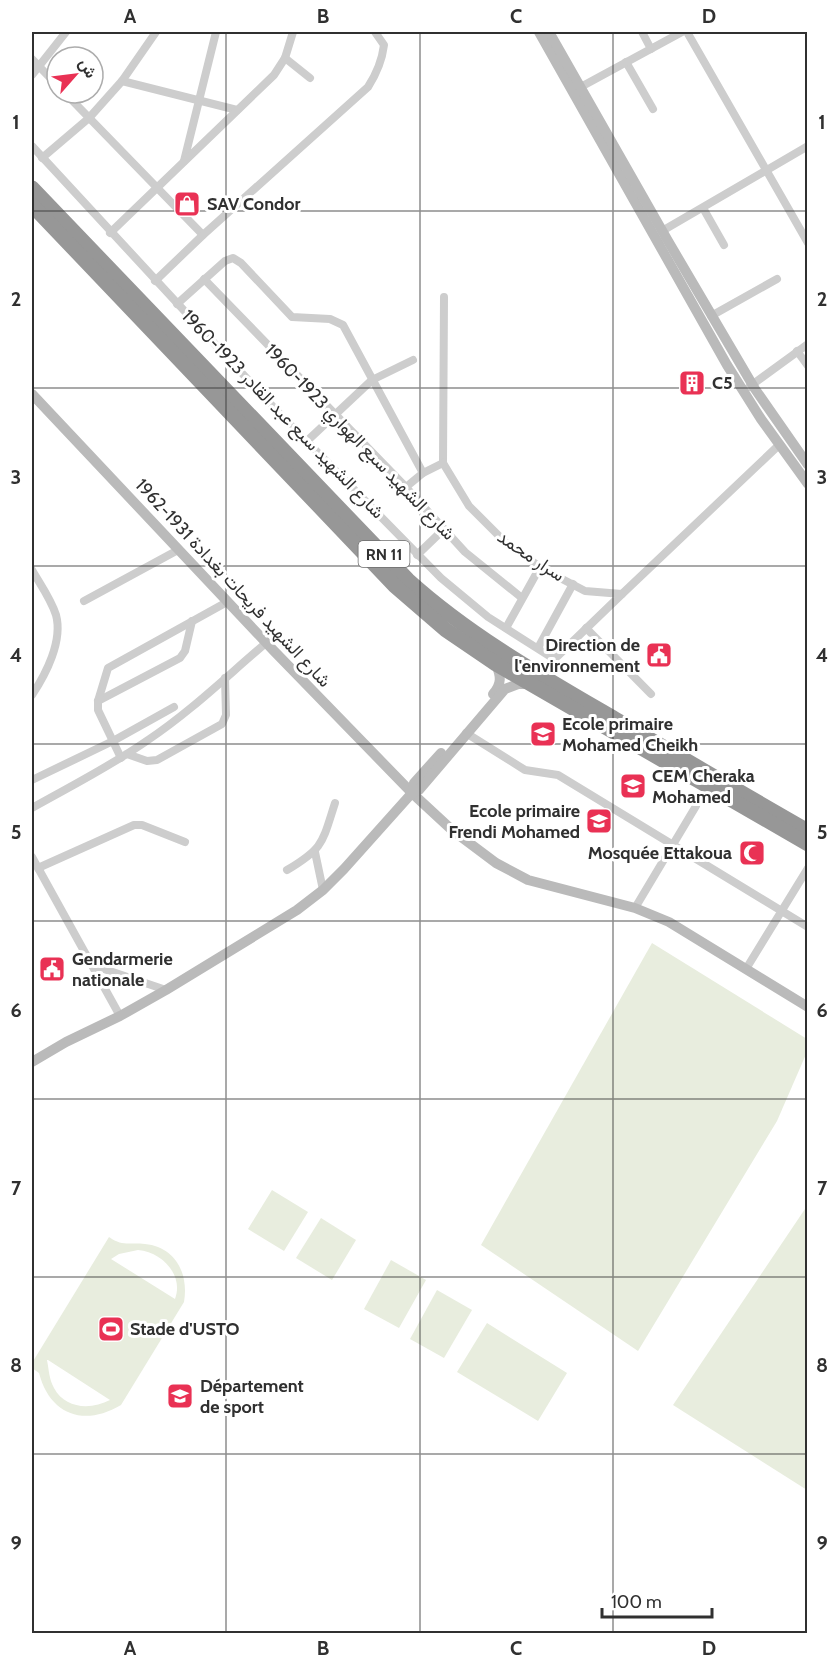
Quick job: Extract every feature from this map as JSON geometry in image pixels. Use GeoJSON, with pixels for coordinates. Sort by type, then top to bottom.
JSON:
{"type":"FeatureCollection","features":[{"type":"Feature","properties":{"kind":"highway","name":"RN 11"},"geometry":{"type":"LineString","coordinates":[[32,188],[408,580],[453,618],[534,679],[807,844]]}},
{"type":"Feature","properties":{"kind":"highway","name":"RN 11"},"geometry":{"type":"LineString","coordinates":[[32,205],[395,586],[446,630],[496,663],[534,679],[807,831]]}},
{"type":"Feature","properties":{"kind":"main road"},"geometry":{"type":"LineString","coordinates":[[539,32],[662,231],[711,316],[747,388],[807,465]]}},
{"type":"Feature","properties":{"kind":"main road"},"geometry":{"type":"LineString","coordinates":[[549,32],[576,90],[779,445],[807,484]]}},
{"type":"Feature","properties":{"kind":"main road","name":"شارع الشهيد فريحات بغدادة 1931-1962"},"geometry":{"type":"LineString","coordinates":[[32,394],[266,643],[412,793],[452,830],[514,874],[547,886],[635,908],[669,922],[807,1007]]}},
{"type":"Feature","properties":{"kind":"main road"},"geometry":{"type":"LineString","coordinates":[[32,411],[44,407]]}},
{"type":"Feature","properties":{"kind":"main road"},"geometry":{"type":"LineString","coordinates":[[464,731],[498,688],[501,676],[496,663]]}},
{"type":"Feature","properties":{"kind":"main road"},"geometry":{"type":"LineString","coordinates":[[32,1062],[66,1042],[120,1016],[267,931],[323,890],[412,793],[414,783],[505,690],[534,679]]}},
{"type":"Feature","properties":{"kind":"street"},"geometry":{"type":"LineString","coordinates":[[32,75],[66,32]]}},
{"type":"Feature","properties":{"kind":"street"},"geometry":{"type":"LineString","coordinates":[[42,158],[89,118],[122,81],[156,32]]}},
{"type":"Feature","properties":{"kind":"street"},"geometry":{"type":"LineString","coordinates":[[184,162],[216,32]]}},
{"type":"Feature","properties":{"kind":"street"},"geometry":{"type":"LineString","coordinates":[[110,232],[274,75],[285,58],[293,32]]}},
{"type":"Feature","properties":{"kind":"street"},"geometry":{"type":"LineString","coordinates":[[155,281],[368,87],[378,72],[384,45],[375,32]]}},
{"type":"Feature","properties":{"kind":"street"},"geometry":{"type":"LineString","coordinates":[[642,32],[651,50]]}},
{"type":"Feature","properties":{"kind":"street"},"geometry":{"type":"LineString","coordinates":[[576,90],[682,32]]}},
{"type":"Feature","properties":{"kind":"street"},"geometry":{"type":"LineString","coordinates":[[687,32],[805,233],[807,243]]}},
{"type":"Feature","properties":{"kind":"street"},"geometry":{"type":"LineString","coordinates":[[285,58],[310,78]]}},
{"type":"Feature","properties":{"kind":"street"},"geometry":{"type":"LineString","coordinates":[[32,59],[45,72]]}},
{"type":"Feature","properties":{"kind":"street"},"geometry":{"type":"LineString","coordinates":[[626,62],[653,109]]}},
{"type":"Feature","properties":{"kind":"street"},"geometry":{"type":"LineString","coordinates":[[122,81],[237,110]]}},
{"type":"Feature","properties":{"kind":"street"},"geometry":{"type":"LineString","coordinates":[[77,105],[203,235]]}},
{"type":"Feature","properties":{"kind":"street","name":"شارع الشهيد سبع عبد القادر 1923-1960"},"geometry":{"type":"LineString","coordinates":[[32,146],[155,281],[417,555],[488,617],[554,659]]}},
{"type":"Feature","properties":{"kind":"street"},"geometry":{"type":"LineString","coordinates":[[662,231],[807,146]]}},
{"type":"Feature","properties":{"kind":"street"},"geometry":{"type":"LineString","coordinates":[[703,208],[724,245]]}},
{"type":"Feature","properties":{"kind":"street"},"geometry":{"type":"LineString","coordinates":[[177,304],[225,261],[232,258],[241,263],[292,317],[330,319],[343,325],[423,473]]}},
{"type":"Feature","properties":{"kind":"street","name":"شارع الشهيد سبع الهواري 1923-1960"},"geometry":{"type":"LineString","coordinates":[[204,279],[406,487],[465,552],[522,598]]}},
{"type":"Feature","properties":{"kind":"street"},"geometry":{"type":"LineString","coordinates":[[711,316],[777,279]]}},
{"type":"Feature","properties":{"kind":"street"},"geometry":{"type":"LineString","coordinates":[[406,487],[423,473],[443,463],[444,297]]}},
{"type":"Feature","properties":{"kind":"street"},"geometry":{"type":"LineString","coordinates":[[747,388],[807,344]]}},
{"type":"Feature","properties":{"kind":"street"},"geometry":{"type":"LineString","coordinates":[[797,351],[807,366]]}},
{"type":"Feature","properties":{"kind":"street"},"geometry":{"type":"LineString","coordinates":[[306,441],[372,380],[413,360]]}},
{"type":"Feature","properties":{"kind":"street"},"geometry":{"type":"LineString","coordinates":[[534,679],[779,445]]}},
{"type":"Feature","properties":{"kind":"street","name":"سرار محمد"},"geometry":{"type":"LineString","coordinates":[[443,463],[469,506],[506,543],[540,567],[585,591],[622,594]]}},
{"type":"Feature","properties":{"kind":"street"},"geometry":{"type":"LineString","coordinates":[[417,555],[444,529]]}},
{"type":"Feature","properties":{"kind":"street"},"geometry":{"type":"LineString","coordinates":[[84,601],[178,550]]}},
{"type":"Feature","properties":{"kind":"street"},"geometry":{"type":"LineString","coordinates":[[506,628],[540,567]]}},
{"type":"Feature","properties":{"kind":"street"},"geometry":{"type":"LineString","coordinates":[[32,570],[56,615],[57,631],[46,668],[32,694]]}},
{"type":"Feature","properties":{"kind":"street"},"geometry":{"type":"LineString","coordinates":[[538,648],[573,584]]}},
{"type":"Feature","properties":{"kind":"street"},"geometry":{"type":"LineString","coordinates":[[225,678],[226,715],[218,727],[157,760],[147,761],[124,756],[113,741],[98,710],[98,701],[110,665],[227,602]]}},
{"type":"Feature","properties":{"kind":"street"},"geometry":{"type":"LineString","coordinates":[[98,701],[180,658],[185,651],[192,621]]}},
{"type":"Feature","properties":{"kind":"street"},"geometry":{"type":"LineString","coordinates":[[586,628],[651,694]]}},
{"type":"Feature","properties":{"kind":"street"},"geometry":{"type":"LineString","coordinates":[[32,808],[124,756],[168,726],[266,643]]}},
{"type":"Feature","properties":{"kind":"street"},"geometry":{"type":"LineString","coordinates":[[32,780],[113,741],[174,707]]}},
{"type":"Feature","properties":{"kind":"street"},"geometry":{"type":"LineString","coordinates":[[464,731],[525,770],[558,776],[807,927]]}},
{"type":"Feature","properties":{"kind":"street"},"geometry":{"type":"LineString","coordinates":[[288,870],[315,852],[323,839],[335,803]]}},
{"type":"Feature","properties":{"kind":"street"},"geometry":{"type":"LineString","coordinates":[[635,908],[696,806]]}},
{"type":"Feature","properties":{"kind":"street"},"geometry":{"type":"LineString","coordinates":[[38,868],[134,825],[142,825],[185,842]]}},
{"type":"Feature","properties":{"kind":"street"},"geometry":{"type":"LineString","coordinates":[[315,852],[323,890]]}},
{"type":"Feature","properties":{"kind":"street"},"geometry":{"type":"LineString","coordinates":[[32,857],[120,1016]]}},
{"type":"Feature","properties":{"kind":"street"},"geometry":{"type":"LineString","coordinates":[[746,969],[807,868]]}},
{"type":"Feature","properties":{"kind":"street"},"geometry":{"type":"LineString","coordinates":[[92,965],[166,990]]}},
{"type":"Feature","properties":{"kind":"shaded area"},"geometry":{"type":"Polygon","coordinates":[[[652,943],[807,1039],[807,1052],[777,1121],[638,1351],[481,1245],[652,943]]]}},
{"type":"Feature","properties":{"kind":"shaded area"},"geometry":{"type":"Polygon","coordinates":[[[272,1190],[308,1212],[284,1251],[248,1229],[272,1190]]]}},
{"type":"Feature","properties":{"kind":"shaded area"},"geometry":{"type":"Polygon","coordinates":[[[807,1206],[807,1490],[673,1405],[807,1206]]]}},
{"type":"Feature","properties":{"kind":"shaded area"},"geometry":{"type":"Polygon","coordinates":[[[321,1218],[356,1240],[332,1280],[296,1258],[321,1218]]]}},
{"type":"Feature","properties":{"kind":"shaded area","name":"Stade d'USTO"},"geometry":{"type":"Polygon","coordinates":[[[109,1237],[122,1243],[155,1246],[164,1250],[178,1263],[184,1281],[184,1302],[121,1405],[94,1415],[82,1416],[70,1413],[51,1399],[39,1373],[32,1368],[32,1363],[109,1237]],[[138,1250],[119,1254],[111,1259],[175,1299],[176,1282],[169,1266],[155,1255],[138,1250]],[[48,1360],[52,1385],[65,1400],[79,1406],[87,1406],[110,1400],[48,1360]]]}},
{"type":"Feature","properties":{"kind":"shaded area"},"geometry":{"type":"Polygon","coordinates":[[[391,1260],[426,1280],[399,1328],[364,1309],[391,1260]]]}},
{"type":"Feature","properties":{"kind":"shaded area"},"geometry":{"type":"Polygon","coordinates":[[[437,1290],[472,1310],[444,1358],[410,1339],[437,1290]]]}},
{"type":"Feature","properties":{"kind":"shaded area"},"geometry":{"type":"Polygon","coordinates":[[[487,1323],[567,1373],[538,1421],[457,1372],[487,1323]]]}},
{"type":"Feature","properties":{"kind":"tram line"},"geometry":{"type":"LineString","coordinates":[[32,1630],[37,1634]]}},
{"type":"Feature","properties":{"kind":"place","name":"SAV Condor"},"geometry":{"type":"Point","coordinates":[187,204]}},
{"type":"Feature","properties":{"kind":"place","name":"C5"},"geometry":{"type":"Point","coordinates":[692,383]}},
{"type":"Feature","properties":{"kind":"place","name":"Direction de l'environnement"},"geometry":{"type":"Point","coordinates":[659,655]}},
{"type":"Feature","properties":{"kind":"place","name":"Ecole primaire Mohamed Cheikh"},"geometry":{"type":"Point","coordinates":[543,734]}},
{"type":"Feature","properties":{"kind":"place","name":"CEM Cheraka Mohamed"},"geometry":{"type":"Point","coordinates":[633,786]}},
{"type":"Feature","properties":{"kind":"place","name":"Ecole primaire Frendi Mohamed"},"geometry":{"type":"Point","coordinates":[599,821]}},
{"type":"Feature","properties":{"kind":"place","name":"Mosquée Ettakoua"},"geometry":{"type":"Point","coordinates":[752,853]}},
{"type":"Feature","properties":{"kind":"place","name":"Gendarmerie nationale"},"geometry":{"type":"Point","coordinates":[52,969]}},
{"type":"Feature","properties":{"kind":"place","name":"Stade d'USTO"},"geometry":{"type":"Point","coordinates":[111,1329]}},
{"type":"Feature","properties":{"kind":"place","name":"Département de sport"},"geometry":{"type":"Point","coordinates":[180,1396]}}]}
